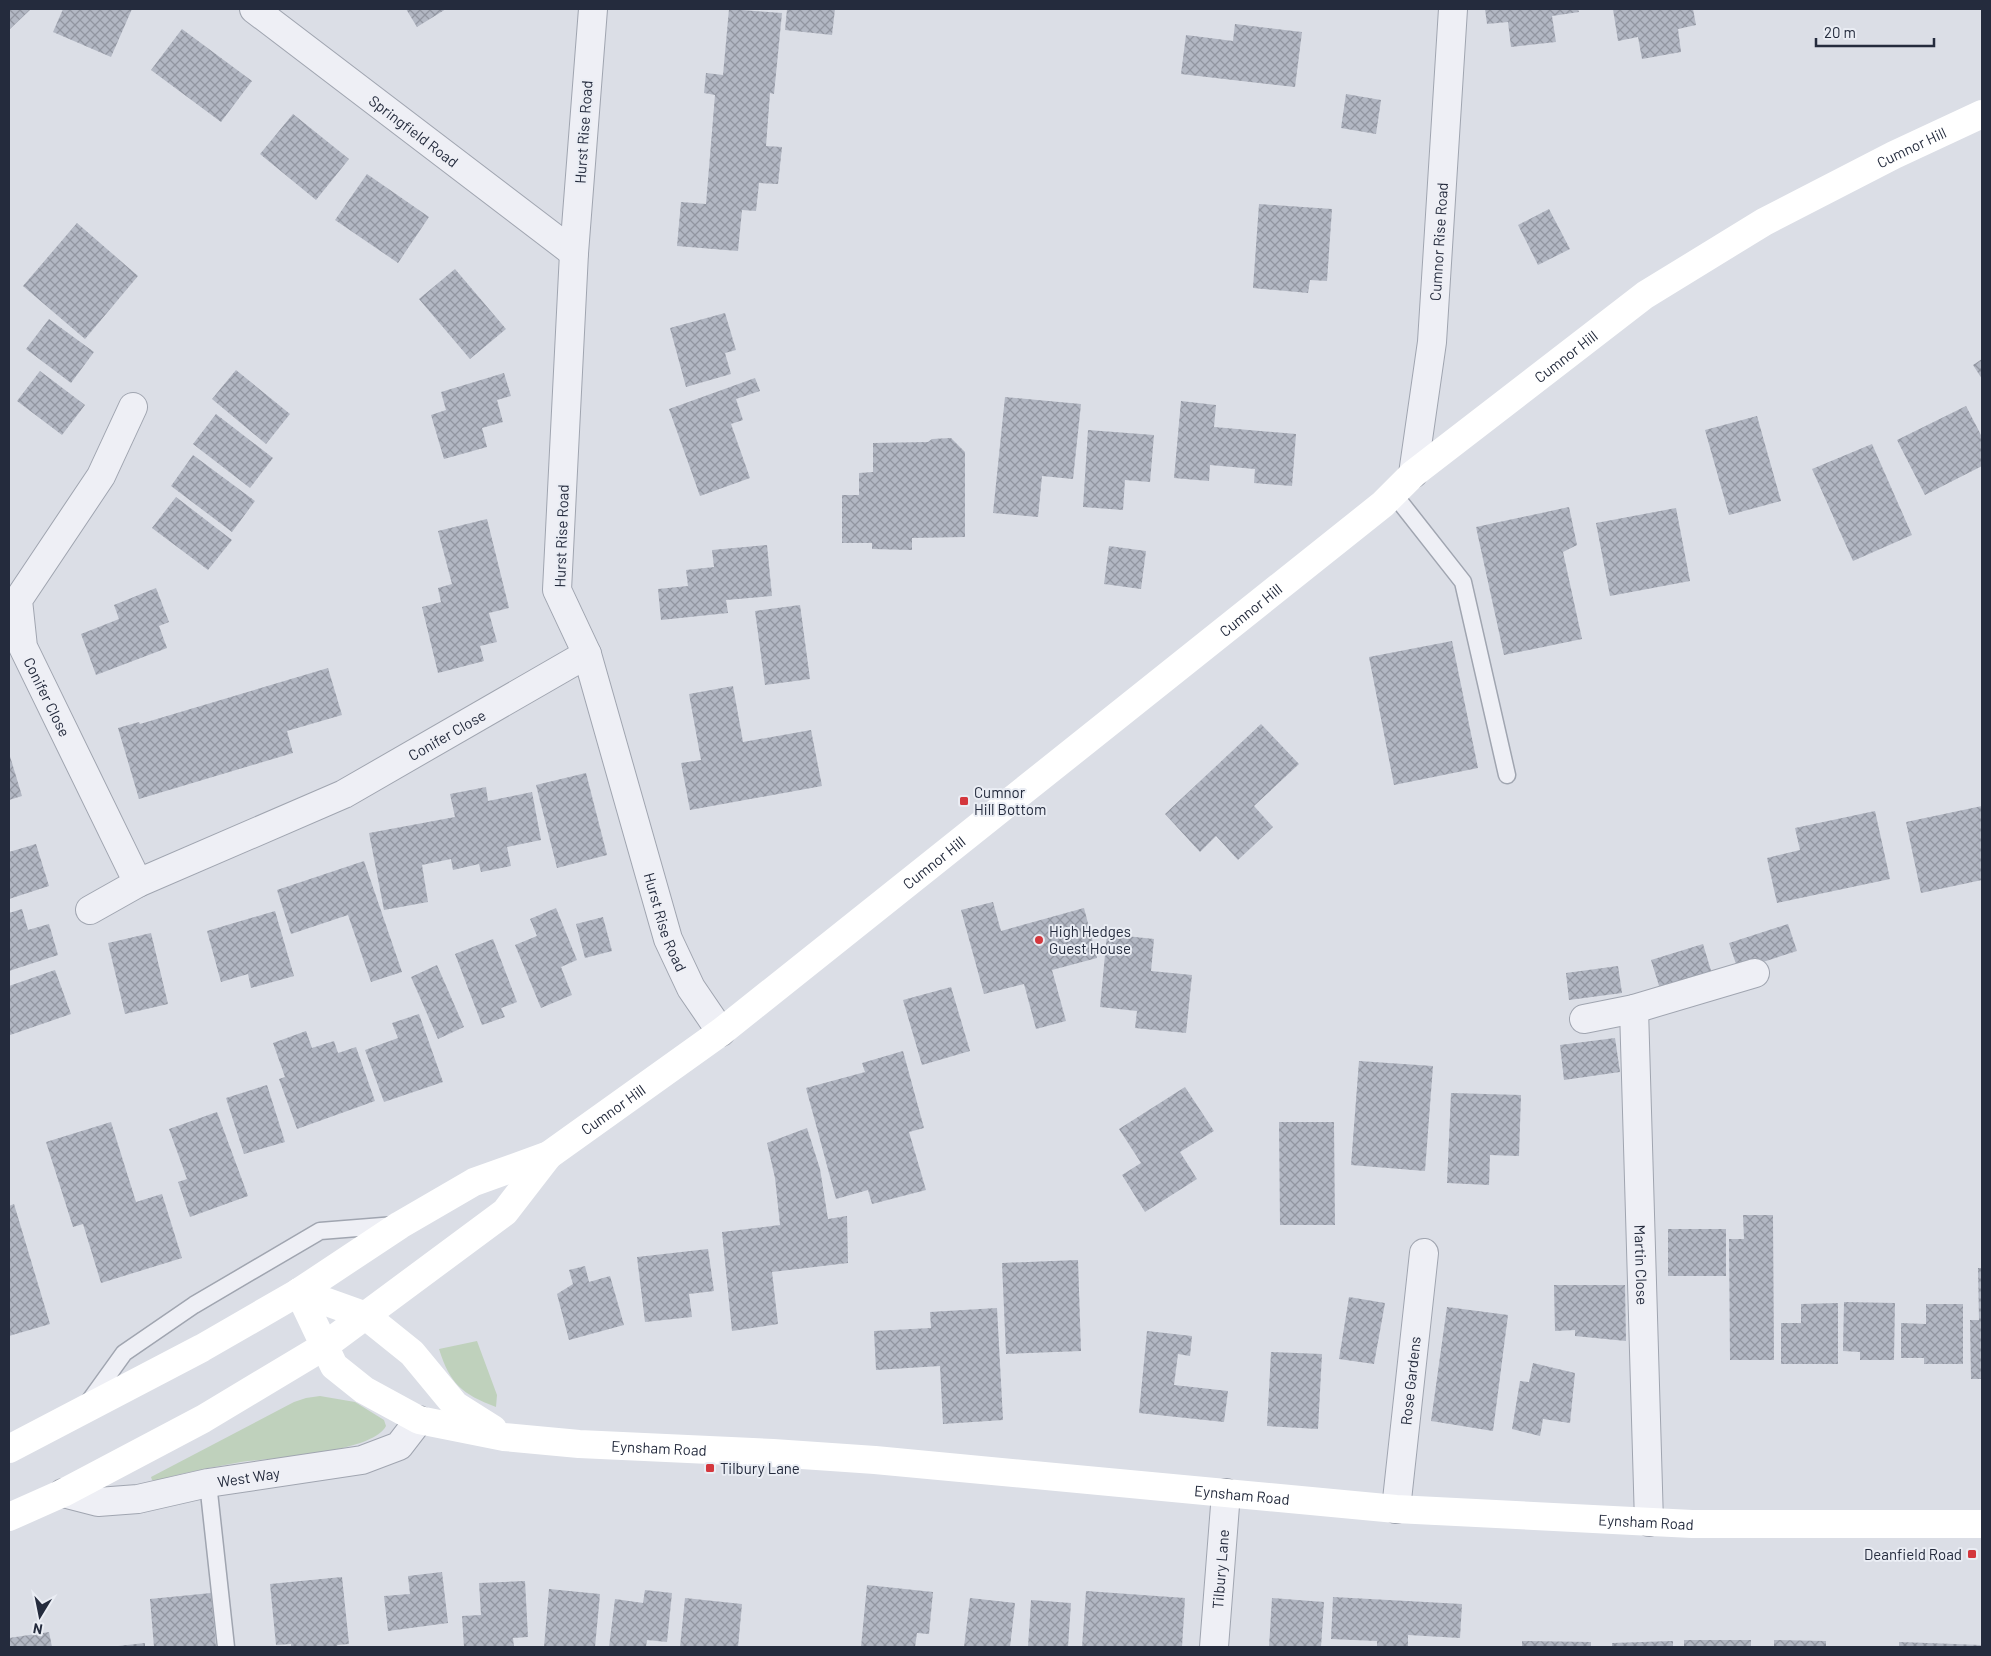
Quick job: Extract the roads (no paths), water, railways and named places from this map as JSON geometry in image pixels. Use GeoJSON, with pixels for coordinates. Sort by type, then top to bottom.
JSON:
{"type":"FeatureCollection","features":[{"type":"Feature","properties":{"kind":"main road","name":"Cumnor Hill"},"geometry":{"type":"LineString","coordinates":[[300,1292],[400,1225],[474,1182],[549,1155],[721,1032],[1383,504],[1412,474],[1645,295],[1764,222],[1894,155],[1982,114]]}},
{"type":"Feature","properties":{"kind":"main road","name":"Cumnor Hill"},"geometry":{"type":"LineString","coordinates":[[323,1347],[505,1212],[549,1155]]}},
{"type":"Feature","properties":{"kind":"main road","name":"Eynsham Road"},"geometry":{"type":"LineString","coordinates":[[300,1292],[323,1347],[334,1366],[364,1390],[420,1420],[504,1437],[579,1444],[875,1460],[1396,1509],[1692,1524],[1982,1524]]}},
{"type":"Feature","properties":{"kind":"main road","name":"Eynsham Road"},"geometry":{"type":"LineString","coordinates":[[300,1292],[366,1316],[412,1353],[455,1405],[504,1437]]}},
{"type":"Feature","properties":{"kind":"main road"},"geometry":{"type":"LineString","coordinates":[[9,1449],[202,1348],[300,1292]]}},
{"type":"Feature","properties":{"kind":"main road"},"geometry":{"type":"LineString","coordinates":[[9,1517],[63,1493],[203,1419],[323,1347]]}},
{"type":"Feature","properties":{"kind":"street","name":"Springfield Road"},"geometry":{"type":"LineString","coordinates":[[254,9],[574,253]]}},
{"type":"Feature","properties":{"kind":"street","name":"Hurst Rise Road"},"geometry":{"type":"LineString","coordinates":[[593,9],[574,253],[557,590],[586,654],[668,939],[691,988],[721,1032]]}},
{"type":"Feature","properties":{"kind":"street","name":"Cumnor Rise Road"},"geometry":{"type":"LineString","coordinates":[[1412,474],[1432,342],[1453,9]]}},
{"type":"Feature","properties":{"kind":"street","name":"Conifer Close"},"geometry":{"type":"LineString","coordinates":[[133,407],[101,476],[18,600],[23,647],[138,883]]}},
{"type":"Feature","properties":{"kind":"street","name":"Conifer Close"},"geometry":{"type":"LineString","coordinates":[[90,910],[138,883],[344,794],[586,654]]}},
{"type":"Feature","properties":{"kind":"street"},"geometry":{"type":"LineString","coordinates":[[1584,1019],[1634,1009],[1755,972]]}},
{"type":"Feature","properties":{"kind":"street","name":"Martin Close"},"geometry":{"type":"LineString","coordinates":[[1634,1009],[1649,1522]]}},
{"type":"Feature","properties":{"kind":"street","name":"Rose Gardens"},"geometry":{"type":"LineString","coordinates":[[1396,1509],[1424,1254]]}},
{"type":"Feature","properties":{"kind":"street","name":"West Way"},"geometry":{"type":"LineString","coordinates":[[63,1493],[98,1502],[138,1499],[208,1483],[362,1460],[399,1446],[420,1420]]}},
{"type":"Feature","properties":{"kind":"street","name":"Tilbury Lane"},"geometry":{"type":"LineString","coordinates":[[1214,1647],[1226,1493]]}},
{"type":"Feature","properties":{"kind":"lane"},"geometry":{"type":"LineString","coordinates":[[1393,493],[1463,582],[1507,775]]}},
{"type":"Feature","properties":{"kind":"lane"},"geometry":{"type":"LineString","coordinates":[[82,1410],[124,1353],[194,1306],[320,1230],[400,1225]]}},
{"type":"Feature","properties":{"kind":"lane"},"geometry":{"type":"LineString","coordinates":[[208,1483],[226,1647]]}},
{"type":"Feature","properties":{"kind":"place","name":"Cumnor Hill Bottom"},"geometry":{"type":"Point","coordinates":[964,801]}},
{"type":"Feature","properties":{"kind":"place","name":"High Hedges Guest House"},"geometry":{"type":"Point","coordinates":[1039,940]}},
{"type":"Feature","properties":{"kind":"place","name":"Tilbury Lane"},"geometry":{"type":"Point","coordinates":[710,1468]}},
{"type":"Feature","properties":{"kind":"place","name":"Deanfield Road"},"geometry":{"type":"Point","coordinates":[1972,1554]}}]}
